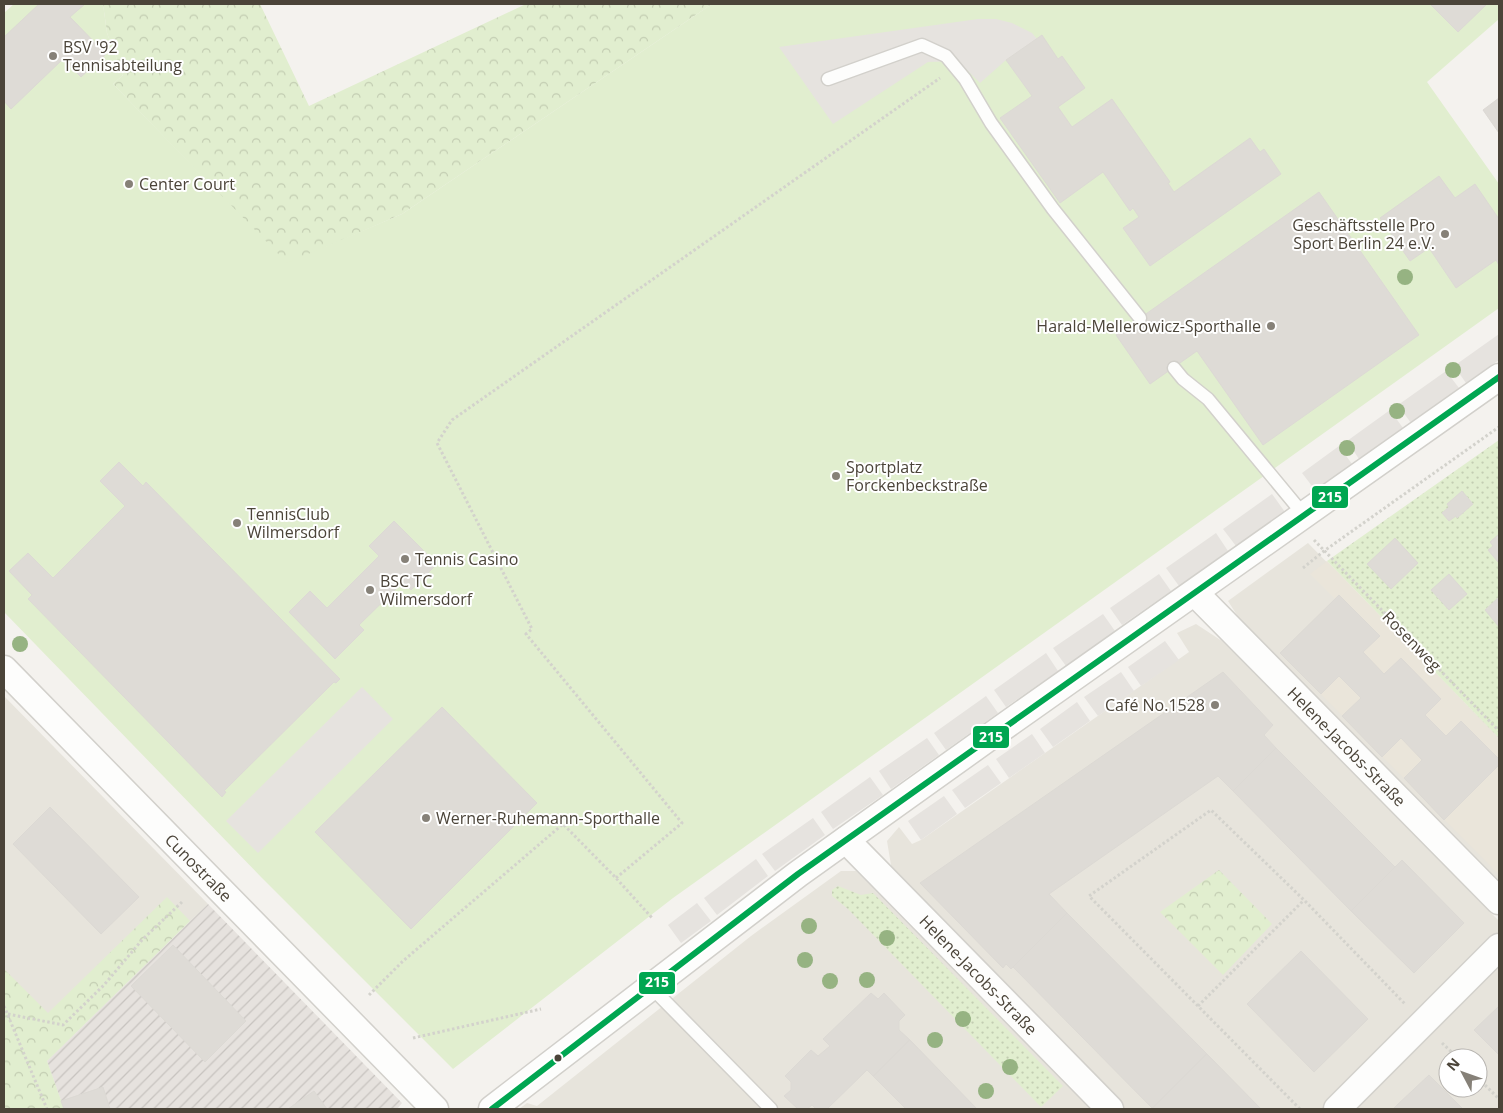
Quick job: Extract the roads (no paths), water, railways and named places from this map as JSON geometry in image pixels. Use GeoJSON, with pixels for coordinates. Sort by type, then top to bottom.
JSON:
{"type":"FeatureCollection","features":[{"type":"Feature","properties":{"kind":"street"},"geometry":{"type":"LineString","coordinates":[[492,1109],[798,874],[1499,377]]}},
{"type":"Feature","properties":{"kind":"street","name":"Helene-Jacobs-Straße"},"geometry":{"type":"LineString","coordinates":[[1195,593],[1499,901]]}},
{"type":"Feature","properties":{"kind":"street","name":"Cunostraße"},"geometry":{"type":"LineString","coordinates":[[4,669],[435,1109]]}},
{"type":"Feature","properties":{"kind":"street","name":"Helene-Jacobs-Straße"},"geometry":{"type":"LineString","coordinates":[[846,840],[1110,1109]]}},
{"type":"Feature","properties":{"kind":"street"},"geometry":{"type":"LineString","coordinates":[[1337,1109],[1499,947]]}},
{"type":"Feature","properties":{"kind":"lane"},"geometry":{"type":"LineString","coordinates":[[828,80],[922,45],[946,56],[965,79],[991,123],[1053,209],[1140,318]]}},
{"type":"Feature","properties":{"kind":"lane"},"geometry":{"type":"LineString","coordinates":[[1174,368],[1183,379],[1208,399],[1304,515]]}},
{"type":"Feature","properties":{"kind":"lane"},"geometry":{"type":"LineString","coordinates":[[651,988],[771,1109]]}},
{"type":"Feature","properties":{"kind":"place","name":"BSV '92 Tennisabteilung"},"geometry":{"type":"Point","coordinates":[53,56]}},
{"type":"Feature","properties":{"kind":"place","name":"Center Court"},"geometry":{"type":"Point","coordinates":[129,184]}},
{"type":"Feature","properties":{"kind":"place","name":"Geschäftsstelle Pro Sport Berlin 24 e.V."},"geometry":{"type":"Point","coordinates":[1445,234]}},
{"type":"Feature","properties":{"kind":"place","name":"Harald-Mellerowicz-Sporthalle"},"geometry":{"type":"Point","coordinates":[1271,326]}},
{"type":"Feature","properties":{"kind":"place","name":"Sportplatz Forckenbeckstraße"},"geometry":{"type":"Point","coordinates":[836,476]}},
{"type":"Feature","properties":{"kind":"place","name":"TennisClub Wilmersdorf"},"geometry":{"type":"Point","coordinates":[237,523]}},
{"type":"Feature","properties":{"kind":"place","name":"Tennis Casino"},"geometry":{"type":"Point","coordinates":[405,559]}},
{"type":"Feature","properties":{"kind":"place","name":"BSC TC Wilmersdorf"},"geometry":{"type":"Point","coordinates":[370,590]}},
{"type":"Feature","properties":{"kind":"place","name":"Café No.1528"},"geometry":{"type":"Point","coordinates":[1215,705]}},
{"type":"Feature","properties":{"kind":"place","name":"Werner-Ruhemann-Sporthalle"},"geometry":{"type":"Point","coordinates":[426,818]}}]}
